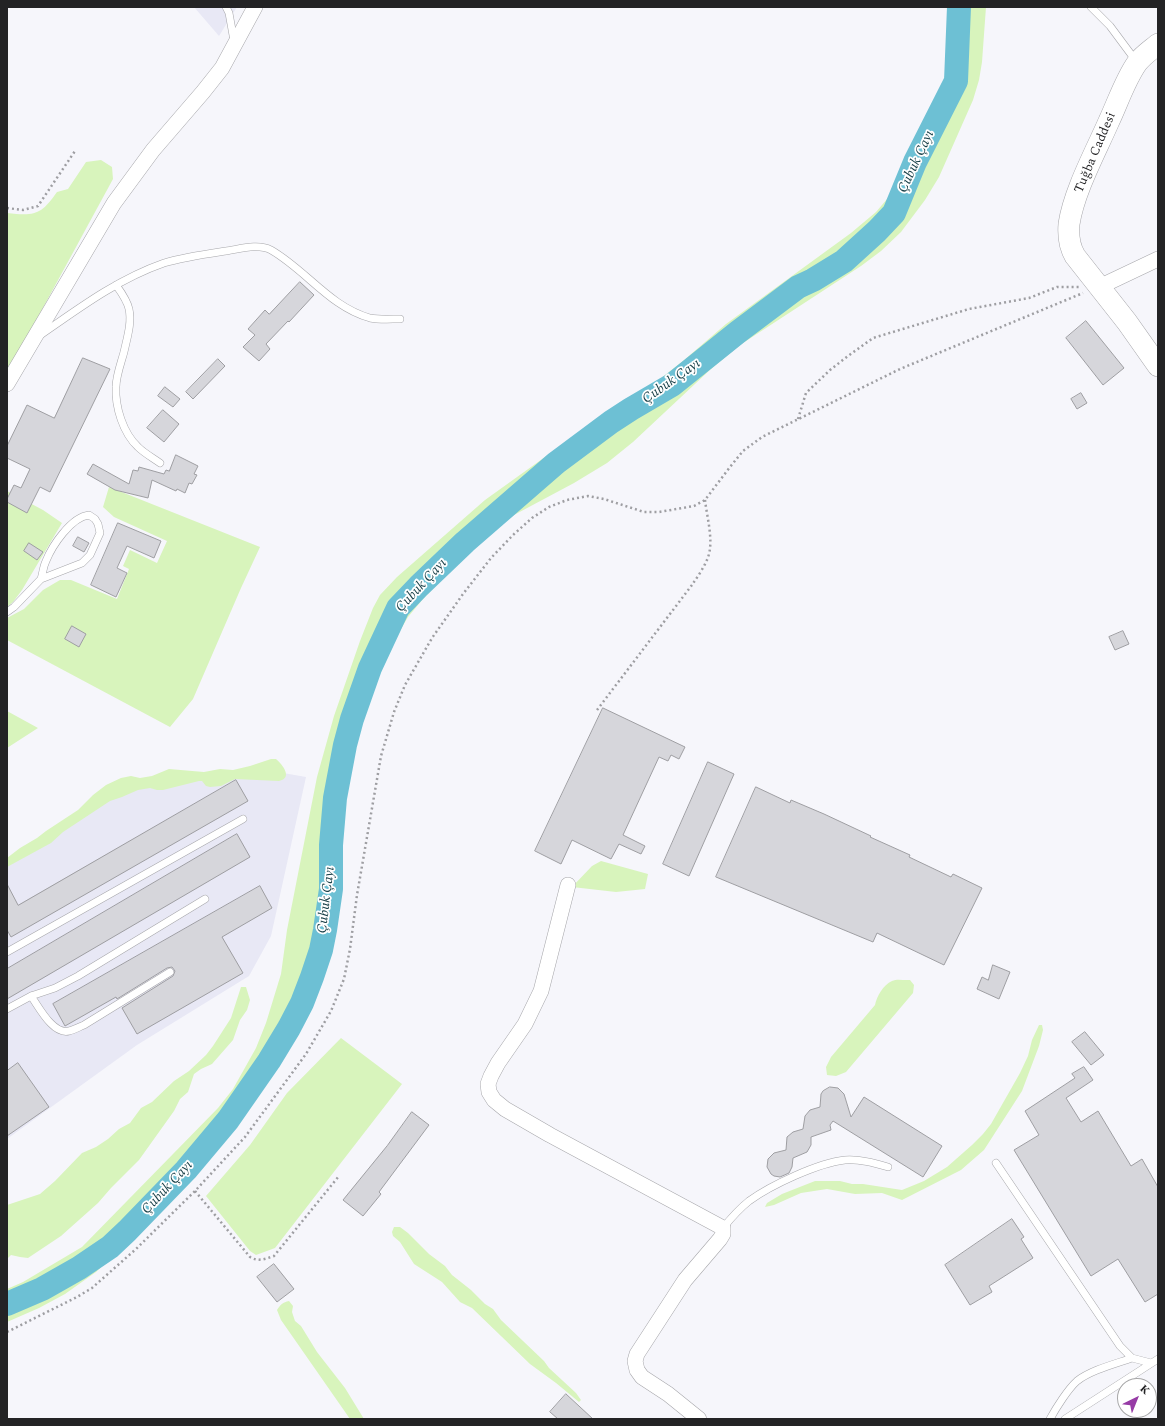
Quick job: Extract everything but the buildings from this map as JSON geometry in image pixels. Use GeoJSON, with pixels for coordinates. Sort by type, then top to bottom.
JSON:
{"type":"FeatureCollection","features":[{"type":"Feature","properties":{"kind":"street"},"geometry":{"type":"LineString","coordinates":[[7,384],[114,203],[153,150],[222,68],[255,7]]}},
{"type":"Feature","properties":{"kind":"street","name":"Tuğba Caddesi"},"geometry":{"type":"LineString","coordinates":[[1099,287],[1075,256],[1070,247],[1069,226],[1075,202],[1121,94],[1137,63],[1158,44]]}},
{"type":"Feature","properties":{"kind":"street"},"geometry":{"type":"LineString","coordinates":[[1158,259],[1099,287],[1127,322],[1158,366]]}},
{"type":"Feature","properties":{"kind":"street"},"geometry":{"type":"LineString","coordinates":[[568,884],[541,991],[526,1024],[498,1063],[491,1076],[488,1084],[489,1092],[494,1100],[505,1109],[550,1135],[723,1228],[723,1234],[720,1239],[685,1280],[637,1354],[635,1361],[637,1370],[642,1377],[668,1394],[699,1419]]}},
{"type":"Feature","properties":{"kind":"lane"},"geometry":{"type":"LineString","coordinates":[[226,7],[229,13],[235,46]]}},
{"type":"Feature","properties":{"kind":"lane"},"geometry":{"type":"LineString","coordinates":[[1091,7],[1114,30],[1137,63]]}},
{"type":"Feature","properties":{"kind":"lane"},"geometry":{"type":"LineString","coordinates":[[33,341],[86,303],[141,272],[165,263],[196,256],[258,246],[269,249],[281,256],[342,306],[360,315],[372,318],[400,319]]}},
{"type":"Feature","properties":{"kind":"lane"},"geometry":{"type":"LineString","coordinates":[[116,285],[129,308],[130,319],[127,340],[116,386],[119,413],[127,432],[138,447],[160,463]]}},
{"type":"Feature","properties":{"kind":"lane"},"geometry":{"type":"LineString","coordinates":[[7,612],[41,579],[82,562],[90,555],[100,533],[95,519],[89,515],[84,515],[73,522],[60,536],[45,562],[41,579]]}},
{"type":"Feature","properties":{"kind":"lane"},"geometry":{"type":"LineString","coordinates":[[7,952],[243,819]]}},
{"type":"Feature","properties":{"kind":"lane"},"geometry":{"type":"LineString","coordinates":[[7,1009],[31,996],[55,988],[78,976],[205,899]]}},
{"type":"Feature","properties":{"kind":"lane"},"geometry":{"type":"LineString","coordinates":[[31,996],[55,1028],[62,1031],[69,1031],[84,1025],[170,972]]}},
{"type":"Feature","properties":{"kind":"lane"},"geometry":{"type":"LineString","coordinates":[[723,1228],[735,1214],[760,1194],[812,1169],[832,1162],[846,1160],[862,1160],[888,1167]]}},
{"type":"Feature","properties":{"kind":"lane"},"geometry":{"type":"LineString","coordinates":[[996,1163],[1111,1334],[1132,1358]]}},
{"type":"Feature","properties":{"kind":"lane"},"geometry":{"type":"LineString","coordinates":[[1050,1419],[1058,1405],[1077,1381],[1104,1368],[1132,1358],[1155,1361]]}},
{"type":"Feature","properties":{"kind":"lane"},"geometry":{"type":"LineString","coordinates":[[1065,1419],[1155,1361]]}},
{"type":"Feature","properties":{"kind":"path"},"geometry":{"type":"LineString","coordinates":[[7,208],[23,210],[38,206],[75,151]]}},
{"type":"Feature","properties":{"kind":"path"},"geometry":{"type":"LineString","coordinates":[[798,419],[806,393],[842,361],[874,338],[969,309],[1029,298],[1057,287],[1099,287]]}},
{"type":"Feature","properties":{"kind":"path"},"geometry":{"type":"LineString","coordinates":[[7,1332],[92,1288],[136,1249],[196,1191],[245,1138],[306,1054],[331,1011],[346,972],[357,895],[381,756],[394,712],[409,678],[432,638],[462,594],[491,558],[513,534],[532,518],[549,507],[567,500],[588,496],[644,512],[659,512],[694,506],[705,500],[743,451],[762,437],[900,369],[1063,300],[1099,287]]}},
{"type":"Feature","properties":{"kind":"path"},"geometry":{"type":"LineString","coordinates":[[597,710],[692,585],[704,565],[709,554],[710,543],[705,500]]}},
{"type":"Feature","properties":{"kind":"path"},"geometry":{"type":"LineString","coordinates":[[196,1191],[250,1257],[255,1260],[266,1259],[274,1256],[339,1176]]}},
{"type":"Feature","properties":{"kind":"shaded area"},"geometry":{"type":"Polygon","coordinates":[[[194,7],[237,7],[219,36],[194,7]]]}},
{"type":"Feature","properties":{"kind":"shaded area"},"geometry":{"type":"Polygon","coordinates":[[[272,771],[306,777],[271,936],[249,976],[137,1045],[7,1139],[7,861],[51,836],[115,781],[272,771]]]}},
{"type":"Feature","properties":{"kind":"green space"},"geometry":{"type":"Polygon","coordinates":[[[952,7],[986,7],[982,62],[979,80],[973,100],[939,177],[925,200],[901,232],[881,251],[861,266],[740,345],[711,369],[633,442],[607,463],[574,483],[514,515],[484,539],[451,570],[408,617],[379,666],[365,706],[356,740],[343,807],[331,943],[325,970],[314,997],[261,1087],[221,1140],[173,1195],[96,1272],[65,1294],[39,1308],[7,1322],[7,1289],[23,1282],[82,1247],[218,1108],[233,1089],[256,1048],[266,1023],[281,974],[287,930],[317,777],[334,716],[360,641],[373,608],[380,595],[397,577],[485,500],[563,444],[618,410],[642,393],[683,361],[726,324],[851,233],[876,212],[893,192],[907,170],[927,127],[943,83],[949,59],[952,7]]]}},
{"type":"Feature","properties":{"kind":"green space"},"geometry":{"type":"Polygon","coordinates":[[[101,160],[112,167],[113,179],[26,339],[7,369],[7,213],[31,214],[42,210],[57,192],[68,189],[86,162],[101,160]]]}},
{"type":"Feature","properties":{"kind":"green space"},"geometry":{"type":"Polygon","coordinates":[[[109,487],[260,547],[193,699],[170,727],[7,640],[7,618],[24,609],[43,590],[60,580],[71,580],[117,599],[129,569],[123,566],[130,550],[157,563],[167,541],[114,517],[103,507],[109,487]]]}},
{"type":"Feature","properties":{"kind":"green space"},"geometry":{"type":"Polygon","coordinates":[[[7,491],[43,510],[62,523],[22,590],[7,607],[7,491]]]}},
{"type":"Feature","properties":{"kind":"green space"},"geometry":{"type":"Polygon","coordinates":[[[7,711],[38,728],[7,748],[7,711]]]}},
{"type":"Feature","properties":{"kind":"green space"},"geometry":{"type":"Polygon","coordinates":[[[271,759],[276,759],[284,768],[286,774],[285,777],[279,781],[235,779],[221,786],[210,787],[206,786],[202,781],[199,781],[163,790],[150,788],[138,790],[110,801],[63,832],[51,843],[7,867],[7,858],[78,810],[106,785],[121,778],[131,776],[140,778],[152,776],[169,769],[204,772],[220,769],[233,770],[271,759]]]}},
{"type":"Feature","properties":{"kind":"green space"},"geometry":{"type":"Polygon","coordinates":[[[601,861],[648,874],[645,889],[616,892],[572,887],[592,866],[601,861]]]}},
{"type":"Feature","properties":{"kind":"green space"},"geometry":{"type":"Polygon","coordinates":[[[894,980],[910,980],[914,985],[913,993],[846,1072],[836,1076],[827,1075],[826,1067],[831,1057],[875,1005],[883,988],[894,980]]]}},
{"type":"Feature","properties":{"kind":"green space"},"geometry":{"type":"Polygon","coordinates":[[[241,987],[246,987],[250,1000],[247,1010],[240,1020],[233,1040],[212,1064],[194,1074],[188,1092],[180,1099],[174,1111],[139,1160],[98,1203],[61,1236],[28,1258],[11,1255],[7,1259],[7,1205],[40,1194],[82,1153],[96,1147],[119,1129],[130,1123],[141,1108],[152,1102],[174,1081],[189,1071],[206,1055],[231,1018],[241,987]]]}},
{"type":"Feature","properties":{"kind":"green space"},"geometry":{"type":"Polygon","coordinates":[[[1039,1025],[1042,1025],[1043,1030],[1039,1046],[1022,1091],[984,1150],[961,1170],[902,1200],[882,1193],[855,1194],[827,1189],[801,1193],[774,1205],[765,1207],[767,1203],[782,1194],[815,1181],[840,1181],[852,1184],[863,1184],[902,1190],[924,1181],[947,1167],[972,1145],[991,1124],[1020,1073],[1039,1025]]]}},
{"type":"Feature","properties":{"kind":"green space"},"geometry":{"type":"Polygon","coordinates":[[[341,1038],[402,1084],[275,1248],[256,1255],[250,1251],[206,1196],[250,1145],[287,1093],[341,1038]]]}},
{"type":"Feature","properties":{"kind":"green space"},"geometry":{"type":"Polygon","coordinates":[[[394,1227],[400,1227],[408,1233],[429,1254],[445,1266],[452,1275],[471,1290],[485,1304],[493,1309],[501,1320],[576,1393],[581,1400],[579,1402],[530,1364],[472,1308],[460,1302],[442,1282],[414,1264],[400,1242],[393,1236],[392,1232],[394,1227]]]}},
{"type":"Feature","properties":{"kind":"green space"},"geometry":{"type":"Polygon","coordinates":[[[289,1301],[293,1306],[292,1312],[295,1321],[301,1326],[317,1352],[345,1388],[364,1419],[350,1419],[281,1320],[277,1310],[282,1304],[289,1301]]]}},
{"type":"Feature","properties":{"kind":"waterway","name":"Çubuk Çayı"},"geometry":{"type":"LineString","coordinates":[[7,1304],[42,1289],[79,1268],[110,1247],[127,1231],[186,1170],[228,1120],[269,1061],[289,1028],[302,1003],[312,977],[321,950],[325,930],[331,889],[331,845],[335,798],[345,745],[352,719],[370,668],[398,608],[465,542],[556,463],[611,422],[672,385],[738,332],[798,287],[813,280],[844,261],[877,231],[894,213],[915,162],[956,81],[959,7]]}}]}
